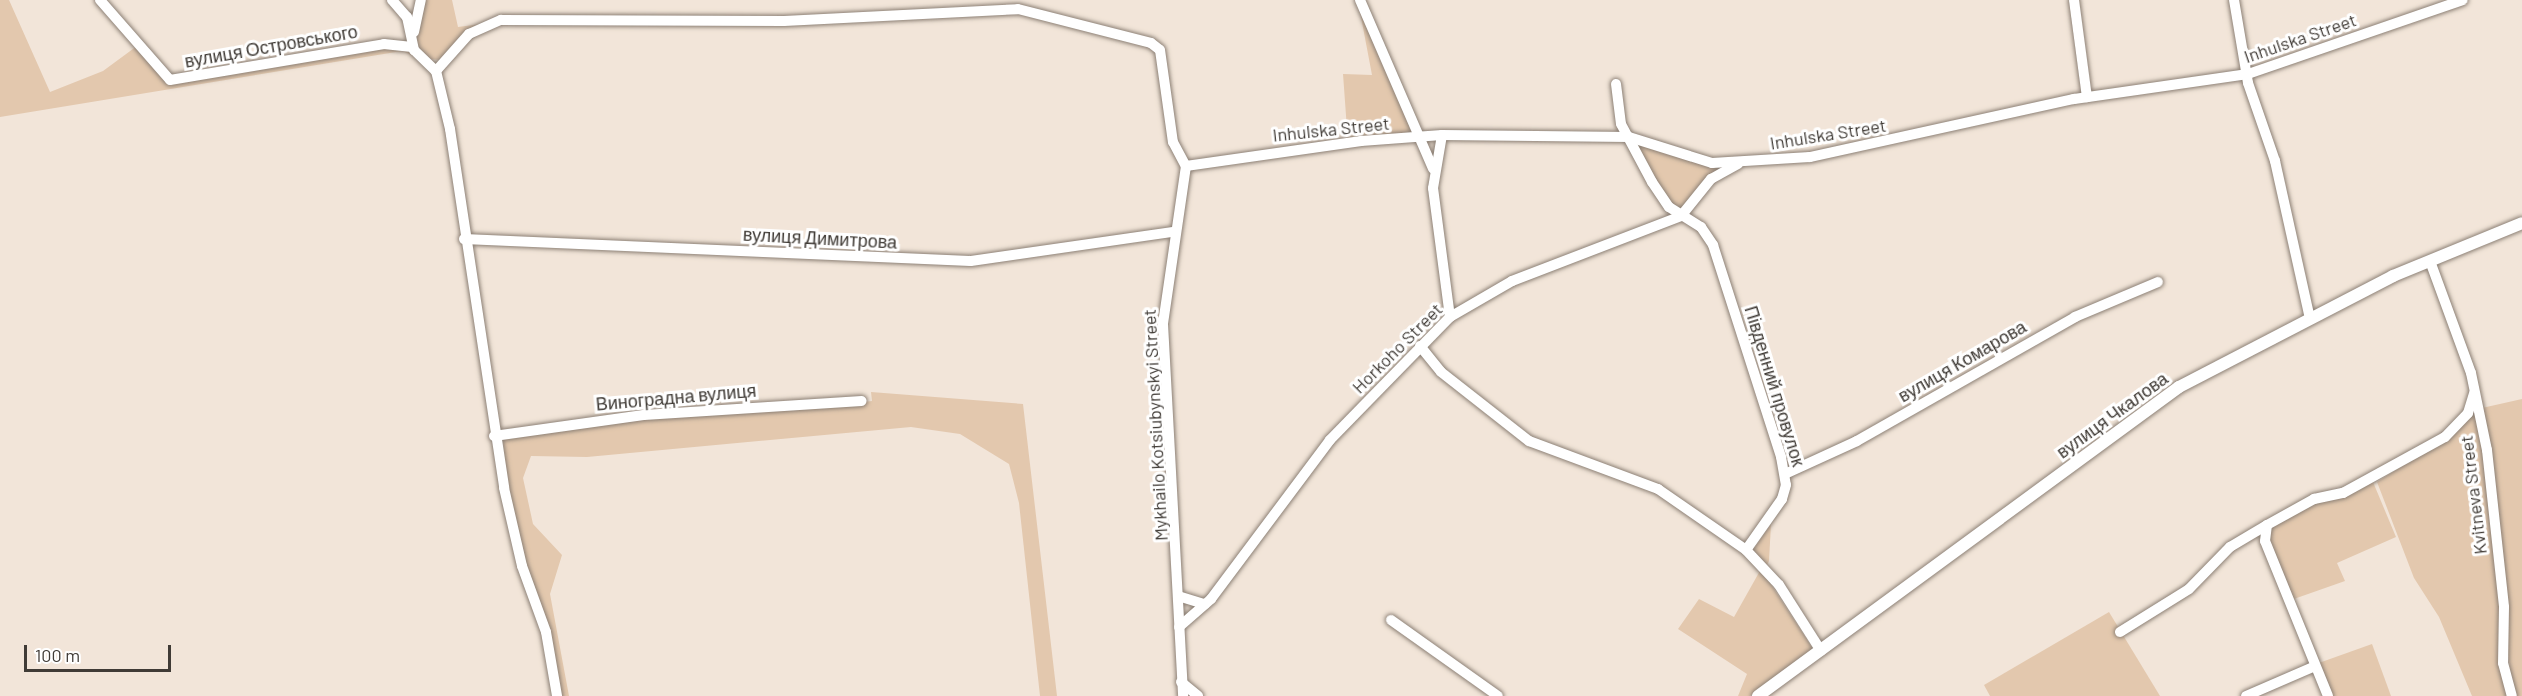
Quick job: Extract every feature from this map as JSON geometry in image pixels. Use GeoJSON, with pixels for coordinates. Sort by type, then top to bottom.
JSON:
{"type":"FeatureCollection","features":[{"type":"Feature","properties":{"kind":"street","name":"вулиця Островського"},"geometry":{"type":"LineString","coordinates":[[100,0],[170,80],[384,44],[412,47]]}},
{"type":"Feature","properties":{"kind":"street"},"geometry":{"type":"LineString","coordinates":[[392,0],[413,35]]}},
{"type":"Feature","properties":{"kind":"street"},"geometry":{"type":"LineString","coordinates":[[421,0],[412,47],[436,71],[494,436],[522,566],[546,632],[557,696]]}},
{"type":"Feature","properties":{"kind":"street"},"geometry":{"type":"LineString","coordinates":[[1360,0],[1416,137],[1432,169],[1450,317]]}},
{"type":"Feature","properties":{"kind":"street"},"geometry":{"type":"LineString","coordinates":[[2074,0],[2086,97]]}},
{"type":"Feature","properties":{"kind":"street"},"geometry":{"type":"LineString","coordinates":[[2234,0],[2248,74],[2288,209],[2310,319]]}},
{"type":"Feature","properties":{"kind":"street","name":"Inhulska Street"},"geometry":{"type":"LineString","coordinates":[[1186,166],[1442,135],[1629,136],[1695,160],[1738,164],[1810,157],[2086,97],[2248,74],[2463,0]]}},
{"type":"Feature","properties":{"kind":"street"},"geometry":{"type":"LineString","coordinates":[[436,71],[470,34],[501,20],[784,21],[1018,9],[1113,30],[1160,50],[1173,142],[1186,166]]}},
{"type":"Feature","properties":{"kind":"street"},"geometry":{"type":"LineString","coordinates":[[1616,84],[1621,124],[1652,183],[1681,216],[1701,227]]}},
{"type":"Feature","properties":{"kind":"street"},"geometry":{"type":"LineString","coordinates":[[1432,169],[1442,135]]}},
{"type":"Feature","properties":{"kind":"street"},"geometry":{"type":"LineString","coordinates":[[1681,216],[1698,194],[1738,164]]}},
{"type":"Feature","properties":{"kind":"street","name":"Mykhailo Kotsiubynskyi Street"},"geometry":{"type":"LineString","coordinates":[[1183,696],[1163,324],[1173,232],[1186,166]]}},
{"type":"Feature","properties":{"kind":"street","name":"Південний провулок"},"geometry":{"type":"LineString","coordinates":[[1698,194],[1694,210],[1731,298],[1785,474],[1782,499],[1746,550]]}},
{"type":"Feature","properties":{"kind":"street","name":"Horkoho Street"},"geometry":{"type":"LineString","coordinates":[[1179,627],[1205,604],[1302,473],[1420,346],[1450,317],[1512,281],[1681,216]]}},
{"type":"Feature","properties":{"kind":"street","name":"вулиця Чкалова"},"geometry":{"type":"LineString","coordinates":[[1758,696],[2179,387],[2310,319],[2430,261],[2522,222]]}},
{"type":"Feature","properties":{"kind":"street","name":"вулиця Димитрова"},"geometry":{"type":"LineString","coordinates":[[464,239],[971,261],[1173,232]]}},
{"type":"Feature","properties":{"kind":"street","name":"Kvitneva Street"},"geometry":{"type":"LineString","coordinates":[[2430,261],[2474,386],[2490,470],[2505,620],[2503,663],[2512,696]]}},
{"type":"Feature","properties":{"kind":"street","name":"вулиця Комарова"},"geometry":{"type":"LineString","coordinates":[[1785,474],[1849,445],[2075,317],[2158,282]]}},
{"type":"Feature","properties":{"kind":"street"},"geometry":{"type":"LineString","coordinates":[[1420,346],[1441,372],[1528,441],[1658,489],[1746,550],[1779,585],[1821,651]]}},
{"type":"Feature","properties":{"kind":"street"},"geometry":{"type":"LineString","coordinates":[[2120,632],[2189,589],[2230,546],[2314,499],[2343,493],[2445,437],[2468,413],[2474,386]]}},
{"type":"Feature","properties":{"kind":"street","name":"Виноградна вулиця"},"geometry":{"type":"LineString","coordinates":[[494,436],[644,415],[862,401]]}},
{"type":"Feature","properties":{"kind":"street"},"geometry":{"type":"LineString","coordinates":[[2267,525],[2265,541],[2313,667],[2328,696]]}},
{"type":"Feature","properties":{"kind":"street"},"geometry":{"type":"LineString","coordinates":[[1178,596],[1205,604]]}},
{"type":"Feature","properties":{"kind":"street"},"geometry":{"type":"LineString","coordinates":[[1391,620],[1498,696]]}},
{"type":"Feature","properties":{"kind":"street"},"geometry":{"type":"LineString","coordinates":[[2246,696],[2313,667]]}},
{"type":"Feature","properties":{"kind":"street"},"geometry":{"type":"LineString","coordinates":[[1181,682],[1198,696]]}},
{"type":"Feature","properties":{"kind":"shaded area"},"geometry":{"type":"Polygon","coordinates":[[[0,0],[9,0],[50,92],[103,71],[137,46],[169,82],[401,45],[418,58],[402,51],[0,117],[0,0]]]}},
{"type":"Feature","properties":{"kind":"shaded area"},"geometry":{"type":"Polygon","coordinates":[[[423,0],[452,0],[458,27],[481,24],[442,60],[427,59],[416,50],[415,34],[423,0]]]}},
{"type":"Feature","properties":{"kind":"shaded area"},"geometry":{"type":"Polygon","coordinates":[[[1358,1],[1370,36],[1412,133],[1348,143],[1343,74],[1372,75],[1358,1]]]}},
{"type":"Feature","properties":{"kind":"shaded area"},"geometry":{"type":"Polygon","coordinates":[[[1637,144],[1724,164],[1680,209],[1670,205],[1637,144]]]}},
{"type":"Feature","properties":{"kind":"shaded area"},"geometry":{"type":"Polygon","coordinates":[[[871,392],[1023,404],[1057,696],[1040,696],[1019,503],[1009,464],[960,434],[911,427],[587,457],[531,456],[523,478],[533,524],[562,555],[550,594],[569,696],[560,696],[507,486],[503,439],[644,417],[872,401],[871,392]]]}},
{"type":"Feature","properties":{"kind":"shaded area"},"geometry":{"type":"Polygon","coordinates":[[[2522,399],[2522,696],[2513,696],[2482,408],[2522,399]]]}},
{"type":"Feature","properties":{"kind":"shaded area"},"geometry":{"type":"Polygon","coordinates":[[[2473,408],[2480,423],[2510,696],[2472,696],[2439,617],[2414,578],[2377,482],[2446,439],[2473,408]]]}},
{"type":"Feature","properties":{"kind":"shaded area"},"geometry":{"type":"Polygon","coordinates":[[[2373,482],[2396,537],[2337,563],[2345,581],[2291,600],[2267,541],[2269,526],[2314,501],[2373,482]]]}},
{"type":"Feature","properties":{"kind":"shaded area"},"geometry":{"type":"Polygon","coordinates":[[[1771,524],[1769,561],[1767,565],[1753,550],[1771,524]]]}},
{"type":"Feature","properties":{"kind":"shaded area"},"geometry":{"type":"Polygon","coordinates":[[[1761,569],[1813,649],[1750,696],[1738,696],[1747,674],[1678,629],[1699,599],[1734,617],[1761,569]]]}},
{"type":"Feature","properties":{"kind":"shaded area"},"geometry":{"type":"Polygon","coordinates":[[[2109,612],[2160,696],[1990,696],[1984,685],[2109,612]]]}},
{"type":"Feature","properties":{"kind":"shaded area"},"geometry":{"type":"Polygon","coordinates":[[[2372,644],[2391,696],[2330,696],[2316,664],[2372,644]]]}}]}
